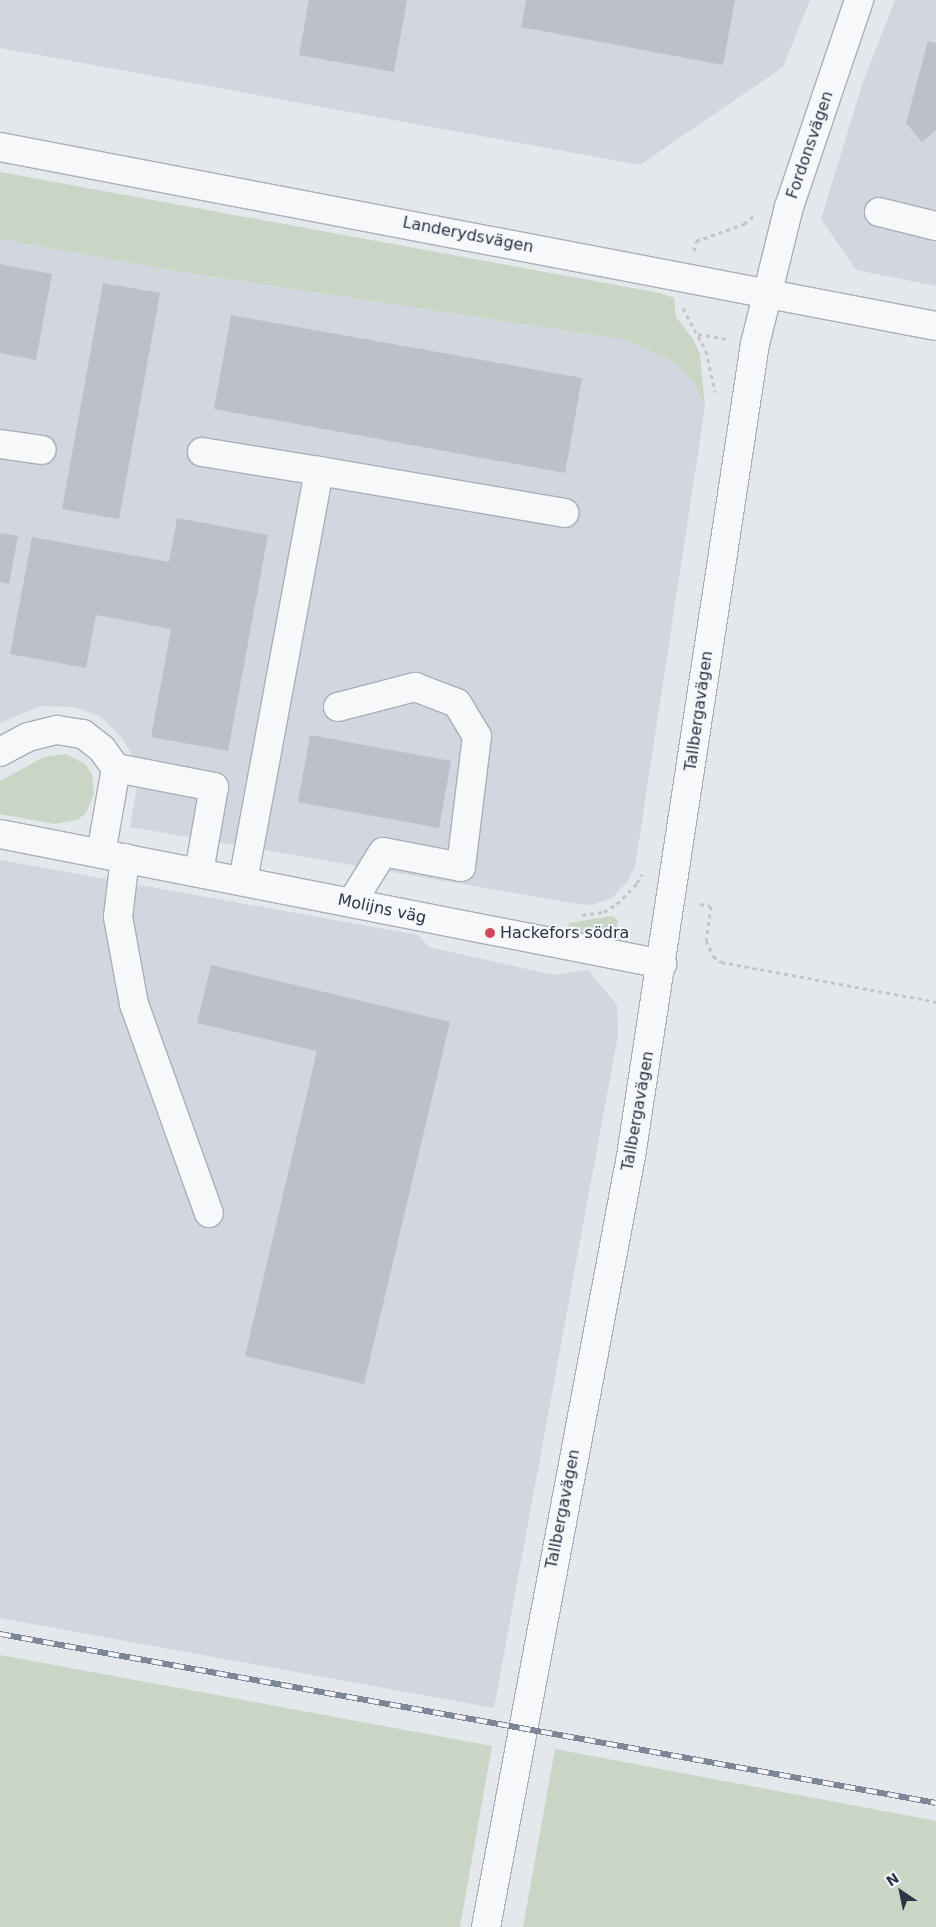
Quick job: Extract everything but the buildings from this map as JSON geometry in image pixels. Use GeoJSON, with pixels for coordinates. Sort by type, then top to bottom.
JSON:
{"type":"FeatureCollection","features":[{"type":"Feature","properties":{"kind":"street","name":"Fordonsvägen"},"geometry":{"type":"LineString","coordinates":[[766,292],[789,207],[859,0]]}},
{"type":"Feature","properties":{"kind":"street","name":"Landerydsvägen"},"geometry":{"type":"LineString","coordinates":[[0,147],[688,277],[936,326]]}},
{"type":"Feature","properties":{"kind":"street"},"geometry":{"type":"LineString","coordinates":[[879,212],[936,226]]}},
{"type":"Feature","properties":{"kind":"street","name":"Tallbergavägen"},"geometry":{"type":"LineString","coordinates":[[486,1927],[629,1166],[672,900],[736,456],[766,292]]}},
{"type":"Feature","properties":{"kind":"street"},"geometry":{"type":"LineString","coordinates":[[0,444],[42,450]]}},
{"type":"Feature","properties":{"kind":"street"},"geometry":{"type":"LineString","coordinates":[[202,452],[564,513]]}},
{"type":"Feature","properties":{"kind":"street"},"geometry":{"type":"LineString","coordinates":[[243,880],[319,471]]}},
{"type":"Feature","properties":{"kind":"street"},"geometry":{"type":"LineString","coordinates":[[338,707],[415,687],[457,703],[477,736],[461,867],[383,852],[352,902]]}},
{"type":"Feature","properties":{"kind":"street"},"geometry":{"type":"LineString","coordinates":[[0,752],[28,736],[57,730],[84,734],[116,768],[214,786],[199,872]]}},
{"type":"Feature","properties":{"kind":"street"},"geometry":{"type":"LineString","coordinates":[[116,768],[113,856],[118,917],[134,1004],[209,1213]]}},
{"type":"Feature","properties":{"kind":"street","name":"Molijns väg"},"geometry":{"type":"LineString","coordinates":[[0,834],[352,902],[490,933],[662,964]]}},
{"type":"Feature","properties":{"kind":"path"},"geometry":{"type":"LineString","coordinates":[[716,396],[706,352],[683,310],[696,241],[744,224],[759,210]]}},
{"type":"Feature","properties":{"kind":"path"},"geometry":{"type":"LineString","coordinates":[[578,915],[604,912],[630,891],[646,866]]}},
{"type":"Feature","properties":{"kind":"path"},"geometry":{"type":"LineString","coordinates":[[630,891],[712,906],[706,940],[710,952],[721,962],[936,1002]]}},
{"type":"Feature","properties":{"kind":"shaded area"},"geometry":{"type":"Polygon","coordinates":[[[0,0],[810,0],[783,67],[640,165],[0,48],[0,0]]]}},
{"type":"Feature","properties":{"kind":"shaded area"},"geometry":{"type":"Polygon","coordinates":[[[895,0],[936,0],[936,286],[856,270],[821,219],[862,85],[895,0]]]}},
{"type":"Feature","properties":{"kind":"shaded area"},"geometry":{"type":"Polygon","coordinates":[[[0,239],[182,272],[621,339],[669,359],[694,383],[705,407],[635,867],[627,882],[612,898],[592,905],[578,904],[130,827],[138,780],[133,757],[122,738],[100,716],[75,707],[41,706],[0,723],[0,239]]]}},
{"type":"Feature","properties":{"kind":"shaded area"},"geometry":{"type":"Polygon","coordinates":[[[0,860],[418,935],[429,947],[554,975],[588,970],[617,1005],[618,1035],[494,1708],[0,1618],[0,860]]]}},
{"type":"Feature","properties":{"kind":"green space"},"geometry":{"type":"Polygon","coordinates":[[[0,172],[660,293],[674,298],[676,317],[693,339],[700,354],[705,407],[694,383],[669,359],[621,339],[182,272],[0,239],[0,172]]]}},
{"type":"Feature","properties":{"kind":"green space"},"geometry":{"type":"Polygon","coordinates":[[[66,754],[85,764],[92,774],[94,794],[86,813],[77,820],[55,824],[0,814],[0,781],[44,757],[66,754]]]}},
{"type":"Feature","properties":{"kind":"green space"},"geometry":{"type":"Polygon","coordinates":[[[612,916],[618,920],[617,929],[596,937],[568,932],[569,923],[612,916]]]}},
{"type":"Feature","properties":{"kind":"green space"},"geometry":{"type":"Polygon","coordinates":[[[0,1655],[492,1746],[460,1927],[0,1927],[0,1655]]]}},
{"type":"Feature","properties":{"kind":"green space"},"geometry":{"type":"Polygon","coordinates":[[[555,1749],[936,1821],[936,1927],[523,1927],[555,1749]]]}},
{"type":"Feature","properties":{"kind":"railway"},"geometry":{"type":"LineString","coordinates":[[0,1634],[936,1803]]}},
{"type":"Feature","properties":{"kind":"place","name":"Hackefors södra"},"geometry":{"type":"Point","coordinates":[490,933]}}]}
